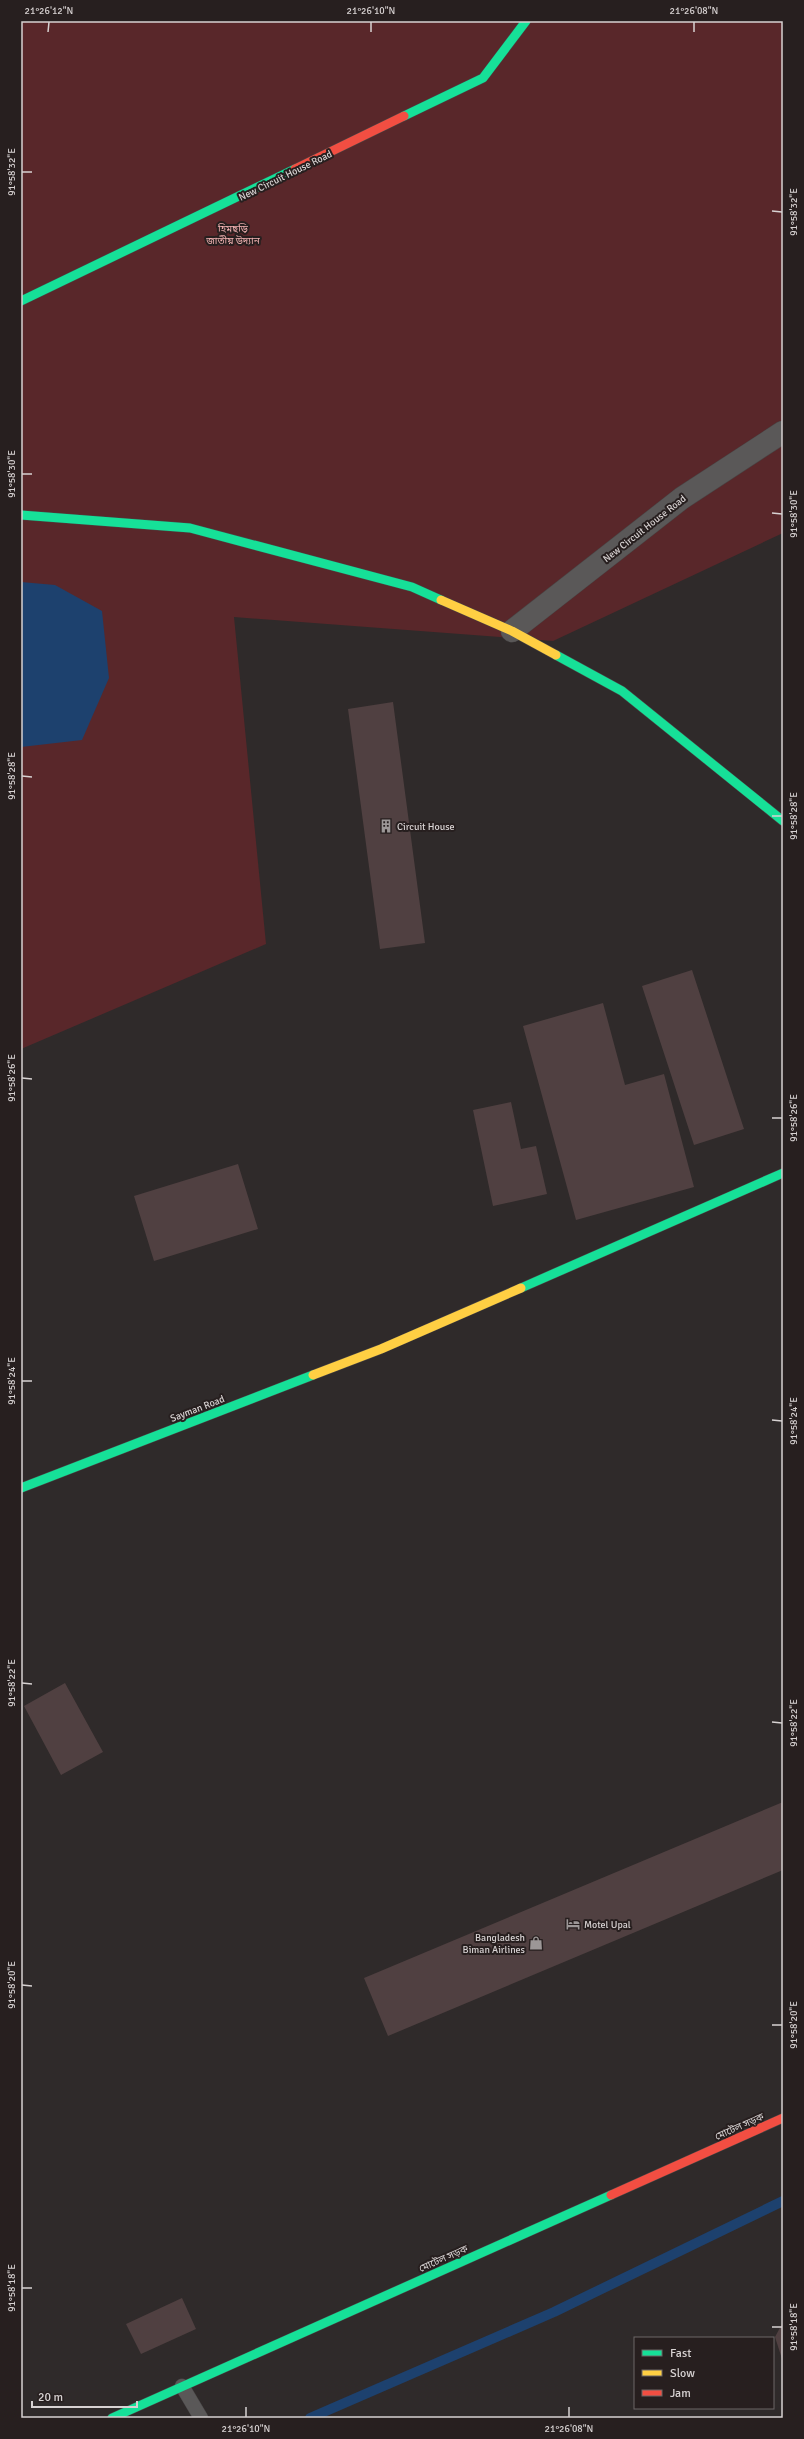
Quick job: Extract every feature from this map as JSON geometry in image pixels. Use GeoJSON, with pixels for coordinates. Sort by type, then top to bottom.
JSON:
{"type":"FeatureCollection","features":[{"type":"Feature","properties":{"kind":"main road","name":"New Circuit House Road"},"geometry":{"type":"LineString","coordinates":[[21,301],[483,78],[526,21]]}},
{"type":"Feature","properties":{"kind":"main road"},"geometry":{"type":"LineString","coordinates":[[21,515],[190,528],[412,587],[512,631],[622,692],[783,821]]}},
{"type":"Feature","properties":{"kind":"main road","name":"Sayman Road"},"geometry":{"type":"LineString","coordinates":[[21,1488],[381,1349],[783,1173]]}},
{"type":"Feature","properties":{"kind":"main road","name":"মোটেল সড়ক"},"geometry":{"type":"LineString","coordinates":[[112,2418],[783,2118]]}},
{"type":"Feature","properties":{"kind":"street","name":"New Circuit House Road"},"geometry":{"type":"LineString","coordinates":[[512,631],[682,498],[783,432]]}},
{"type":"Feature","properties":{"kind":"lane"},"geometry":{"type":"LineString","coordinates":[[182,2386],[201,2418]]}},
{"type":"Feature","properties":{"kind":"green space","name":"হিমছড়ি জাতীয় উদ্যান"},"geometry":{"type":"Polygon","coordinates":[[[21,21],[783,21],[783,533],[553,641],[234,617],[266,944],[21,1049],[21,21]]]}},
{"type":"Feature","properties":{"kind":"water"},"geometry":{"type":"Polygon","coordinates":[[[21,582],[55,585],[102,611],[109,678],[82,740],[21,747],[21,582]]]}},
{"type":"Feature","properties":{"kind":"building","name":"Circuit House"},"geometry":{"type":"Polygon","coordinates":[[[393,702],[425,943],[380,949],[348,709],[393,702]]]}},
{"type":"Feature","properties":{"kind":"building"},"geometry":{"type":"Polygon","coordinates":[[[692,970],[744,1129],[694,1145],[642,986],[692,970]]]}},
{"type":"Feature","properties":{"kind":"building"},"geometry":{"type":"Polygon","coordinates":[[[603,1003],[625,1085],[664,1074],[694,1187],[576,1220],[523,1026],[603,1003]]]}},
{"type":"Feature","properties":{"kind":"building"},"geometry":{"type":"Polygon","coordinates":[[[511,1102],[521,1149],[536,1146],[547,1194],[493,1206],[473,1110],[511,1102]]]}},
{"type":"Feature","properties":{"kind":"building"},"geometry":{"type":"Polygon","coordinates":[[[238,1164],[258,1229],[154,1261],[134,1196],[238,1164]]]}},
{"type":"Feature","properties":{"kind":"building"},"geometry":{"type":"Polygon","coordinates":[[[65,1683],[103,1752],[61,1775],[24,1706],[65,1683]]]}},
{"type":"Feature","properties":{"kind":"building","name":"Motel Upal"},"geometry":{"type":"Polygon","coordinates":[[[783,1802],[783,1870],[388,2036],[364,1978],[783,1802]]]}},
{"type":"Feature","properties":{"kind":"building"},"geometry":{"type":"Polygon","coordinates":[[[182,2298],[196,2329],[141,2354],[126,2324],[182,2298]]]}},
{"type":"Feature","properties":{"kind":"building"},"geometry":{"type":"Polygon","coordinates":[[[783,2322],[783,2362],[775,2337],[783,2322]]]}},
{"type":"Feature","properties":{"kind":"waterway"},"geometry":{"type":"LineString","coordinates":[[310,2418],[554,2312],[783,2201]]}},
{"type":"Feature","properties":{"kind":"traffic: fast"},"geometry":{"type":"LineString","coordinates":[[404,116],[483,78],[526,21]]}},
{"type":"Feature","properties":{"kind":"traffic: fast"},"geometry":{"type":"LineString","coordinates":[[21,301],[295,169]]}},
{"type":"Feature","properties":{"kind":"traffic: fast"},"geometry":{"type":"LineString","coordinates":[[21,515],[190,528],[412,587],[441,600]]}},
{"type":"Feature","properties":{"kind":"traffic: fast"},"geometry":{"type":"LineString","coordinates":[[556,655],[622,691],[783,821]]}},
{"type":"Feature","properties":{"kind":"traffic: fast"},"geometry":{"type":"LineString","coordinates":[[521,1288],[783,1173]]}},
{"type":"Feature","properties":{"kind":"traffic: fast"},"geometry":{"type":"LineString","coordinates":[[21,1488],[313,1375]]}},
{"type":"Feature","properties":{"kind":"traffic: fast"},"geometry":{"type":"LineString","coordinates":[[112,2418],[611,2195]]}},
{"type":"Feature","properties":{"kind":"traffic: slow"},"geometry":{"type":"LineString","coordinates":[[441,600],[512,631],[556,655]]}},
{"type":"Feature","properties":{"kind":"traffic: slow"},"geometry":{"type":"LineString","coordinates":[[313,1375],[381,1349],[521,1288]]}},
{"type":"Feature","properties":{"kind":"traffic: jam"},"geometry":{"type":"LineString","coordinates":[[295,169],[404,116]]}},
{"type":"Feature","properties":{"kind":"traffic: jam"},"geometry":{"type":"LineString","coordinates":[[611,2195],[783,2118]]}},
{"type":"Feature","properties":{"kind":"place","name":"Circuit House"},"geometry":{"type":"Point","coordinates":[386,826]}},
{"type":"Feature","properties":{"kind":"place","name":"Motel Upal"},"geometry":{"type":"Point","coordinates":[573,1924]}},
{"type":"Feature","properties":{"kind":"place","name":"Bangladesh Biman Airlines"},"geometry":{"type":"Point","coordinates":[536,1943]}}]}
